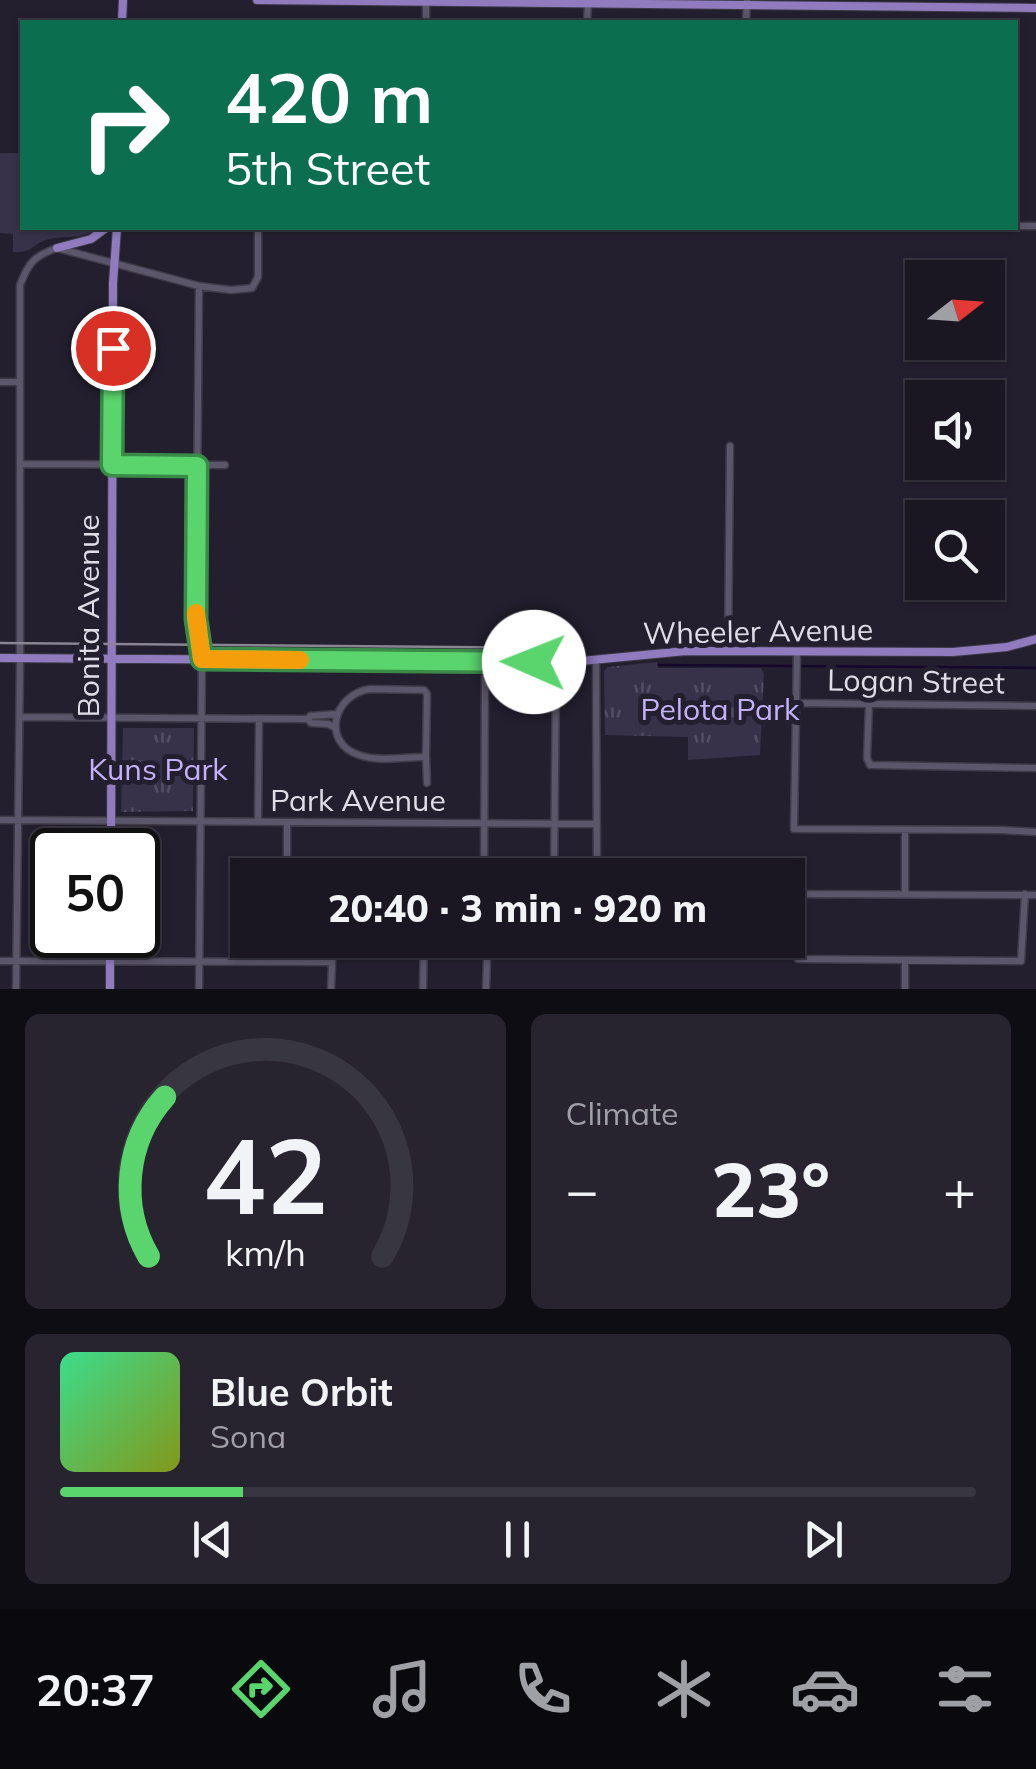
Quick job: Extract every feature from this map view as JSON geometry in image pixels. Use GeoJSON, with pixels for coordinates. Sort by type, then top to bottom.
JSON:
{"type":"FeatureCollection","features":[{"type":"Feature","properties":{"kind":"main road"},"geometry":{"type":"LineString","coordinates":[[258,0],[979,3],[1036,8]]}},
{"type":"Feature","properties":{"kind":"main road"},"geometry":{"type":"LineString","coordinates":[[57,248],[91,239],[103,230]]}},
{"type":"Feature","properties":{"kind":"main road","name":"Bonita Avenue"},"geometry":{"type":"LineString","coordinates":[[111,828],[114,263],[118,230]]}},
{"type":"Feature","properties":{"kind":"main road","name":"Wheeler Avenue"},"geometry":{"type":"LineString","coordinates":[[0,658],[570,662],[673,651],[953,652],[1007,647],[1036,639]]}},
{"type":"Feature","properties":{"kind":"main road"},"geometry":{"type":"LineString","coordinates":[[110,961],[110,989]]}},
{"type":"Feature","properties":{"kind":"street"},"geometry":{"type":"LineString","coordinates":[[587,20],[588,4]]}},
{"type":"Feature","properties":{"kind":"street"},"geometry":{"type":"LineString","coordinates":[[16,989],[20,285],[27,265],[57,248],[199,286],[252,288],[258,278],[258,230]]}},
{"type":"Feature","properties":{"kind":"street"},"geometry":{"type":"LineString","coordinates":[[199,286],[196,619],[202,659],[199,989]]}},
{"type":"Feature","properties":{"kind":"street"},"geometry":{"type":"LineString","coordinates":[[0,382],[19,382]]}},
{"type":"Feature","properties":{"kind":"street"},"geometry":{"type":"LineString","coordinates":[[728,651],[730,446]]}},
{"type":"Feature","properties":{"kind":"street"},"geometry":{"type":"LineString","coordinates":[[20,464],[225,465]]}},
{"type":"Feature","properties":{"kind":"street"},"geometry":{"type":"LineString","coordinates":[[797,652],[794,829],[1036,832]]}},
{"type":"Feature","properties":{"kind":"street"},"geometry":{"type":"LineString","coordinates":[[596,660],[596,858]]}},
{"type":"Feature","properties":{"kind":"street"},"geometry":{"type":"LineString","coordinates":[[484,858],[485,677]]}},
{"type":"Feature","properties":{"kind":"street"},"geometry":{"type":"LineString","coordinates":[[554,858],[556,678]]}},
{"type":"Feature","properties":{"kind":"street"},"geometry":{"type":"LineString","coordinates":[[426,754],[356,755],[342,742],[336,728],[340,706],[360,690],[424,690],[427,783]]}},
{"type":"Feature","properties":{"kind":"street","name":"Logan Street"},"geometry":{"type":"LineString","coordinates":[[796,704],[1036,706]]}},
{"type":"Feature","properties":{"kind":"street"},"geometry":{"type":"LineString","coordinates":[[869,704],[866,758],[870,766],[1036,768]]}},
{"type":"Feature","properties":{"kind":"street"},"geometry":{"type":"LineString","coordinates":[[308,719],[337,714]]}},
{"type":"Feature","properties":{"kind":"street"},"geometry":{"type":"LineString","coordinates":[[20,717],[308,719],[336,728]]}},
{"type":"Feature","properties":{"kind":"street"},"geometry":{"type":"LineString","coordinates":[[258,822],[259,718]]}},
{"type":"Feature","properties":{"kind":"street","name":"Park Avenue"},"geometry":{"type":"LineString","coordinates":[[0,820],[596,824]]}},
{"type":"Feature","properties":{"kind":"street"},"geometry":{"type":"LineString","coordinates":[[287,858],[288,823]]}},
{"type":"Feature","properties":{"kind":"street"},"geometry":{"type":"LineString","coordinates":[[905,894],[906,831]]}},
{"type":"Feature","properties":{"kind":"street"},"geometry":{"type":"LineString","coordinates":[[805,894],[1036,894]]}},
{"type":"Feature","properties":{"kind":"street"},"geometry":{"type":"LineString","coordinates":[[798,958],[1021,961],[1025,894]]}},
{"type":"Feature","properties":{"kind":"street"},"geometry":{"type":"LineString","coordinates":[[331,958],[332,989]]}},
{"type":"Feature","properties":{"kind":"street"},"geometry":{"type":"LineString","coordinates":[[423,989],[424,958]]}},
{"type":"Feature","properties":{"kind":"street"},"geometry":{"type":"LineString","coordinates":[[486,989],[487,958]]}},
{"type":"Feature","properties":{"kind":"street"},"geometry":{"type":"LineString","coordinates":[[906,960],[906,989]]}},
{"type":"Feature","properties":{"kind":"street"},"geometry":{"type":"LineString","coordinates":[[0,961],[331,962]]}},
{"type":"Feature","properties":{"kind":"green space"},"geometry":{"type":"Polygon","coordinates":[[[0,153],[20,153],[20,230],[93,230],[13,252],[13,234],[0,233],[0,153]]]}},
{"type":"Feature","properties":{"kind":"green space","name":"Pelota Park"},"geometry":{"type":"Polygon","coordinates":[[[657,662],[658,668],[761,668],[764,674],[760,755],[688,760],[688,737],[605,735],[604,671],[608,667],[657,662]]]}},
{"type":"Feature","properties":{"kind":"green space","name":"Kuns Park"},"geometry":{"type":"Polygon","coordinates":[[[123,728],[194,728],[193,811],[121,812],[123,728]]]}},
{"type":"Feature","properties":{"kind":"waterway"},"geometry":{"type":"LineString","coordinates":[[659,665],[1036,668]]}},
{"type":"Feature","properties":{"kind":"railway"},"geometry":{"type":"LineString","coordinates":[[0,643],[552,648]]}},
{"type":"Feature","properties":{"kind":"slow traffic"},"geometry":{"type":"LineString","coordinates":[[196,613],[202,659],[300,660]]}},
{"type":"Feature","properties":{"kind":"route"},"geometry":{"type":"LineString","coordinates":[[113,348],[112,465],[197,466],[196,627],[202,659],[534,662]]}}]}
